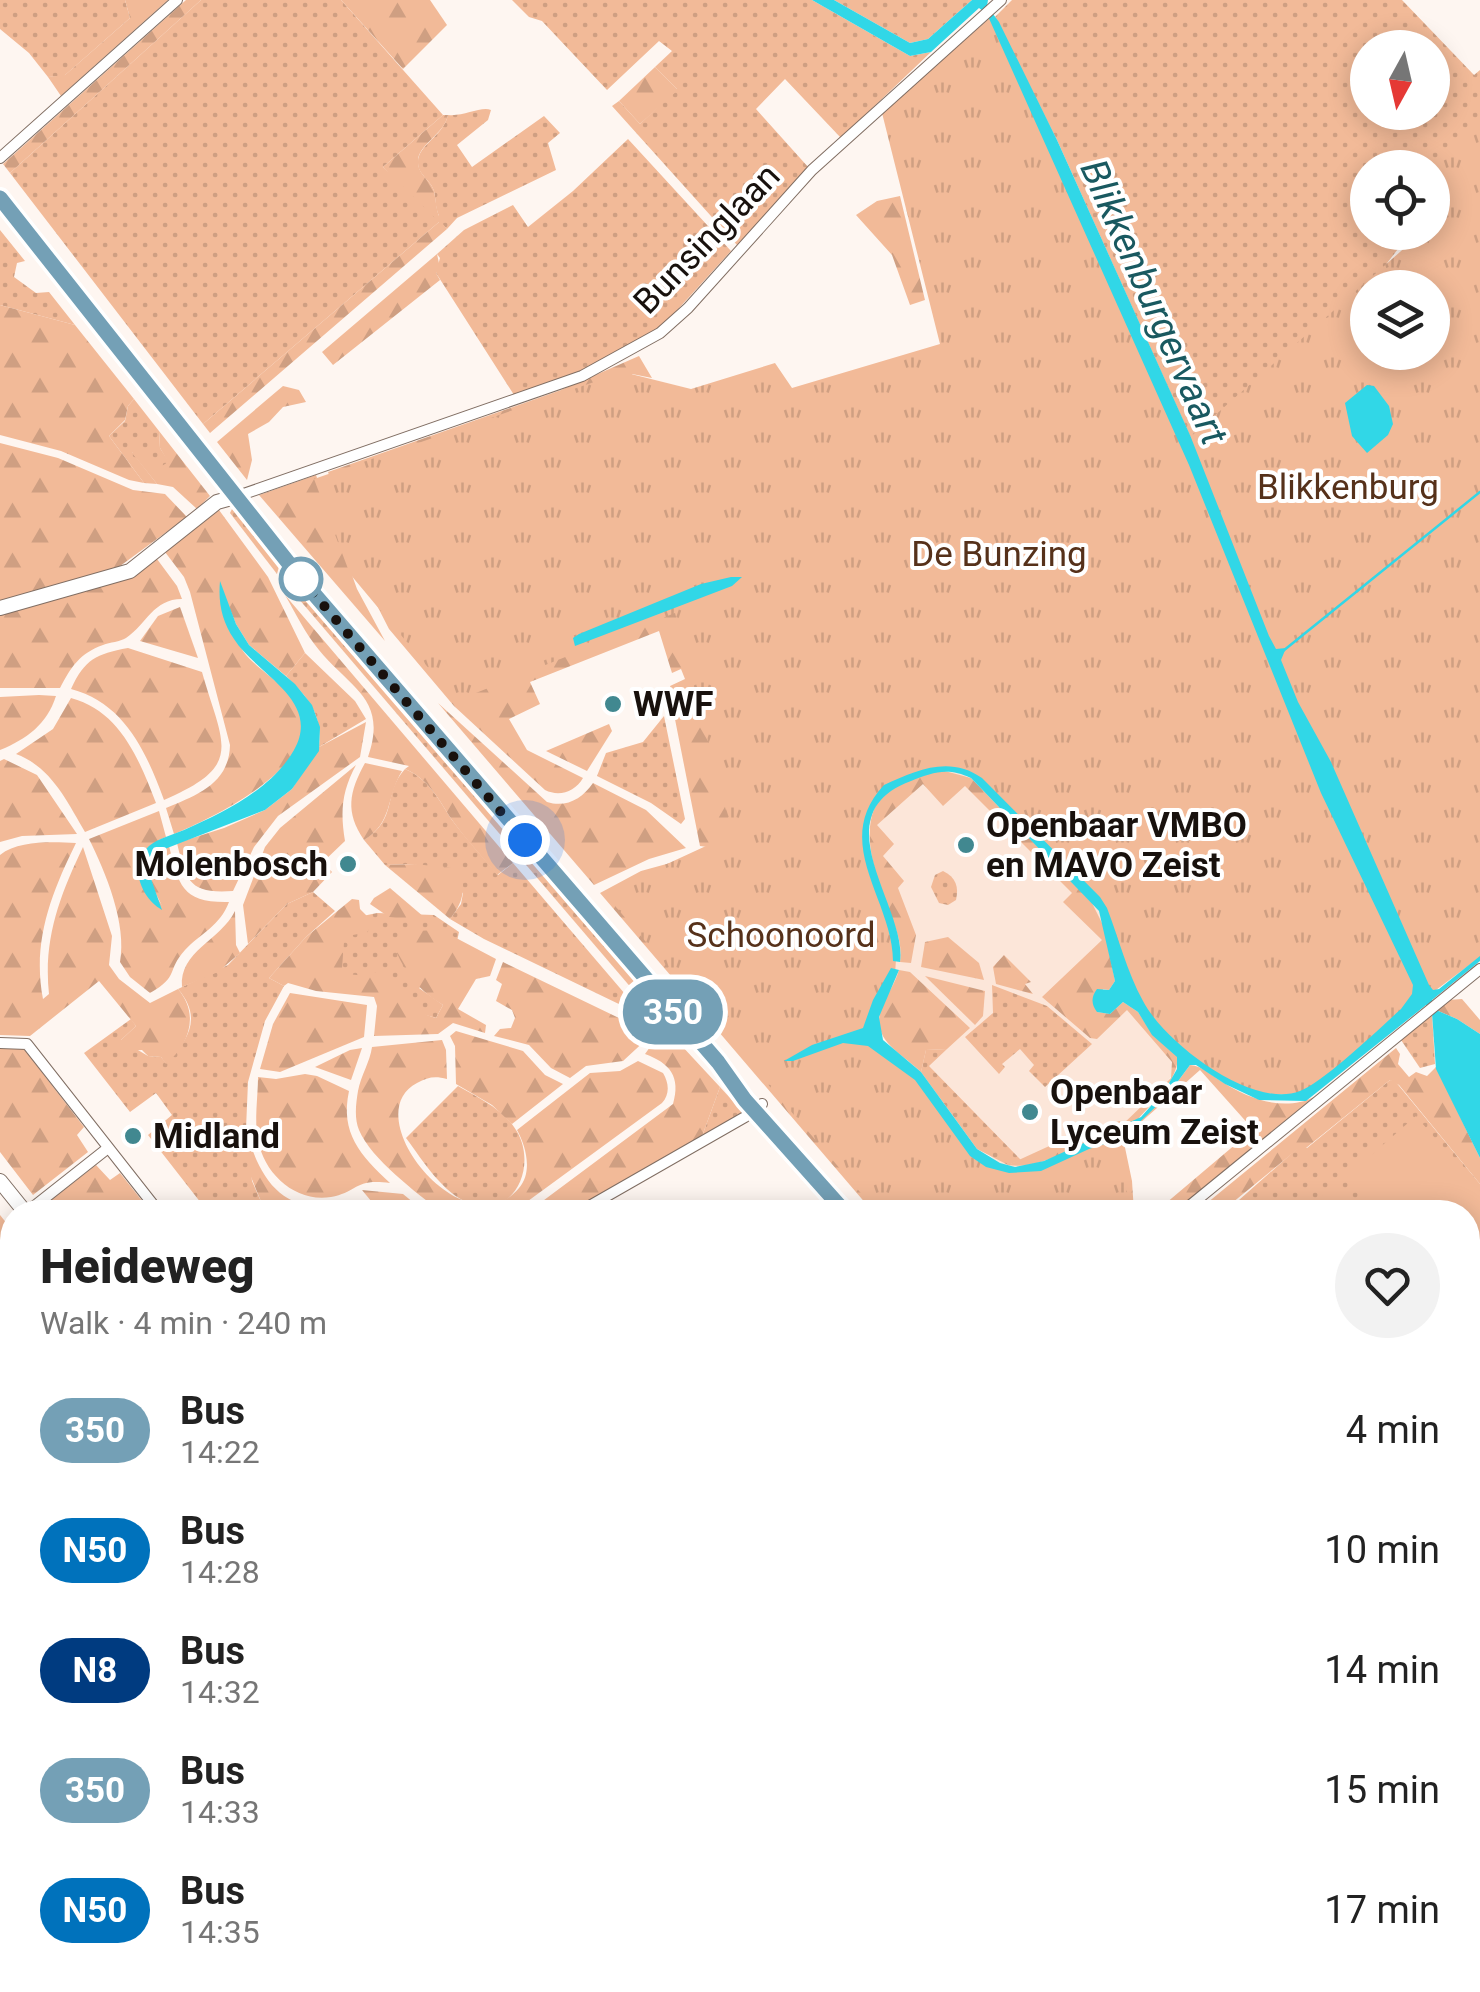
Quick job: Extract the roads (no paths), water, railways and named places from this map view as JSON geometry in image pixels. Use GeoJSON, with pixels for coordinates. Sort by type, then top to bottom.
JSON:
{"type":"FeatureCollection","features":[{"type":"Feature","properties":{"kind":"main road"},"geometry":{"type":"LineString","coordinates":[[0,198],[314,595],[718,1062],[785,1131],[796,1154],[835,1200]]}},
{"type":"Feature","properties":{"kind":"street"},"geometry":{"type":"LineString","coordinates":[[0,158],[177,0]]}},
{"type":"Feature","properties":{"kind":"street","name":"Bunsinglaan"},"geometry":{"type":"LineString","coordinates":[[235,497],[582,376],[660,333],[688,308],[812,170],[998,2]]}},
{"type":"Feature","properties":{"kind":"street"},"geometry":{"type":"LineString","coordinates":[[0,608],[130,571],[218,502],[235,497]]}},
{"type":"Feature","properties":{"kind":"street"},"geometry":{"type":"LineString","coordinates":[[1200,1200],[1480,969]]}},
{"type":"Feature","properties":{"kind":"street"},"geometry":{"type":"LineString","coordinates":[[0,1043],[27,1044],[150,1200]]}},
{"type":"Feature","properties":{"kind":"street"},"geometry":{"type":"LineString","coordinates":[[600,1200],[758,1107]]}},
{"type":"Feature","properties":{"kind":"street"},"geometry":{"type":"LineString","coordinates":[[41,1200],[108,1148]]}},
{"type":"Feature","properties":{"kind":"street"},"geometry":{"type":"LineString","coordinates":[[0,1180],[16,1200]]}},
{"type":"Feature","properties":{"kind":"water"},"geometry":{"type":"Polygon","coordinates":[[[812,0],[834,0],[910,43],[928,39],[972,0],[988,0],[987,6],[999,22],[1057,140],[1190,435],[1269,636],[1276,649],[1286,648],[1281,660],[1298,702],[1331,762],[1429,985],[1433,990],[1439,989],[1480,956],[1480,961],[1432,1000],[1436,1010],[1480,1034],[1480,1158],[1436,1069],[1432,1013],[1426,1005],[1306,1101],[1259,1100],[1190,1065],[1167,1096],[1123,1138],[1041,1171],[1009,1173],[986,1167],[970,1156],[915,1080],[868,1046],[843,1043],[784,1061],[812,1045],[863,1028],[891,968],[899,970],[879,1017],[883,1040],[921,1072],[977,1149],[1015,1167],[1044,1161],[1141,1117],[1177,1069],[1177,1057],[1152,1035],[1138,1012],[1123,1002],[1110,1014],[1097,1012],[1092,1000],[1095,992],[1109,990],[1115,981],[1099,911],[971,778],[941,772],[926,775],[884,796],[872,816],[869,839],[874,864],[899,940],[900,962],[893,961],[890,938],[863,850],[863,828],[869,807],[884,785],[933,767],[958,767],[982,778],[1100,897],[1137,990],[1154,1017],[1189,1053],[1235,1082],[1280,1094],[1310,1086],[1401,1009],[1412,994],[1413,985],[1321,793],[1189,465],[987,14],[979,8],[931,52],[910,56],[812,0]]]}},
{"type":"Feature","properties":{"kind":"water"},"geometry":{"type":"Polygon","coordinates":[[[1367,385],[1374,386],[1389,406],[1393,424],[1388,435],[1367,453],[1352,436],[1345,403],[1367,385]]]}},
{"type":"Feature","properties":{"kind":"water"},"geometry":{"type":"Polygon","coordinates":[[[742,577],[732,586],[575,646],[573,638],[579,634],[701,584],[742,577]]]}},
{"type":"Feature","properties":{"kind":"water"},"geometry":{"type":"Polygon","coordinates":[[[220,581],[236,624],[249,645],[295,684],[312,705],[320,727],[319,751],[292,789],[265,810],[157,852],[150,876],[162,910],[148,898],[138,872],[149,846],[215,816],[260,788],[285,764],[300,732],[300,717],[293,702],[230,632],[222,612],[220,581]]]}},
{"type":"Feature","properties":{"kind":"waterway"},"geometry":{"type":"LineString","coordinates":[[1283,651],[1480,492]]}},
{"type":"Feature","properties":{"kind":"place","name":"WWF"},"geometry":{"type":"Point","coordinates":[613,704]}},
{"type":"Feature","properties":{"kind":"place","name":"Openbaar VMBO en MAVO Zeist"},"geometry":{"type":"Point","coordinates":[966,845]}},
{"type":"Feature","properties":{"kind":"place","name":"Molenbosch"},"geometry":{"type":"Point","coordinates":[348,864]}},
{"type":"Feature","properties":{"kind":"place","name":"Openbaar Lyceum Zeist"},"geometry":{"type":"Point","coordinates":[1030,1112]}},
{"type":"Feature","properties":{"kind":"place","name":"Midland"},"geometry":{"type":"Point","coordinates":[133,1136]}},
{"type":"Feature","properties":{"kind":"water label","name":"Blikkenburgervaart"},"geometry":{"type":"Point","coordinates":[1154,302]}},
{"type":"Feature","properties":{"kind":"park label","name":"Blikkenburg"},"geometry":{"type":"Point","coordinates":[1348,487]}},
{"type":"Feature","properties":{"kind":"park label","name":"De Bunzing"},"geometry":{"type":"Point","coordinates":[999,554]}},
{"type":"Feature","properties":{"kind":"park label","name":"Schoonoord"},"geometry":{"type":"Point","coordinates":[781,935]}}]}
